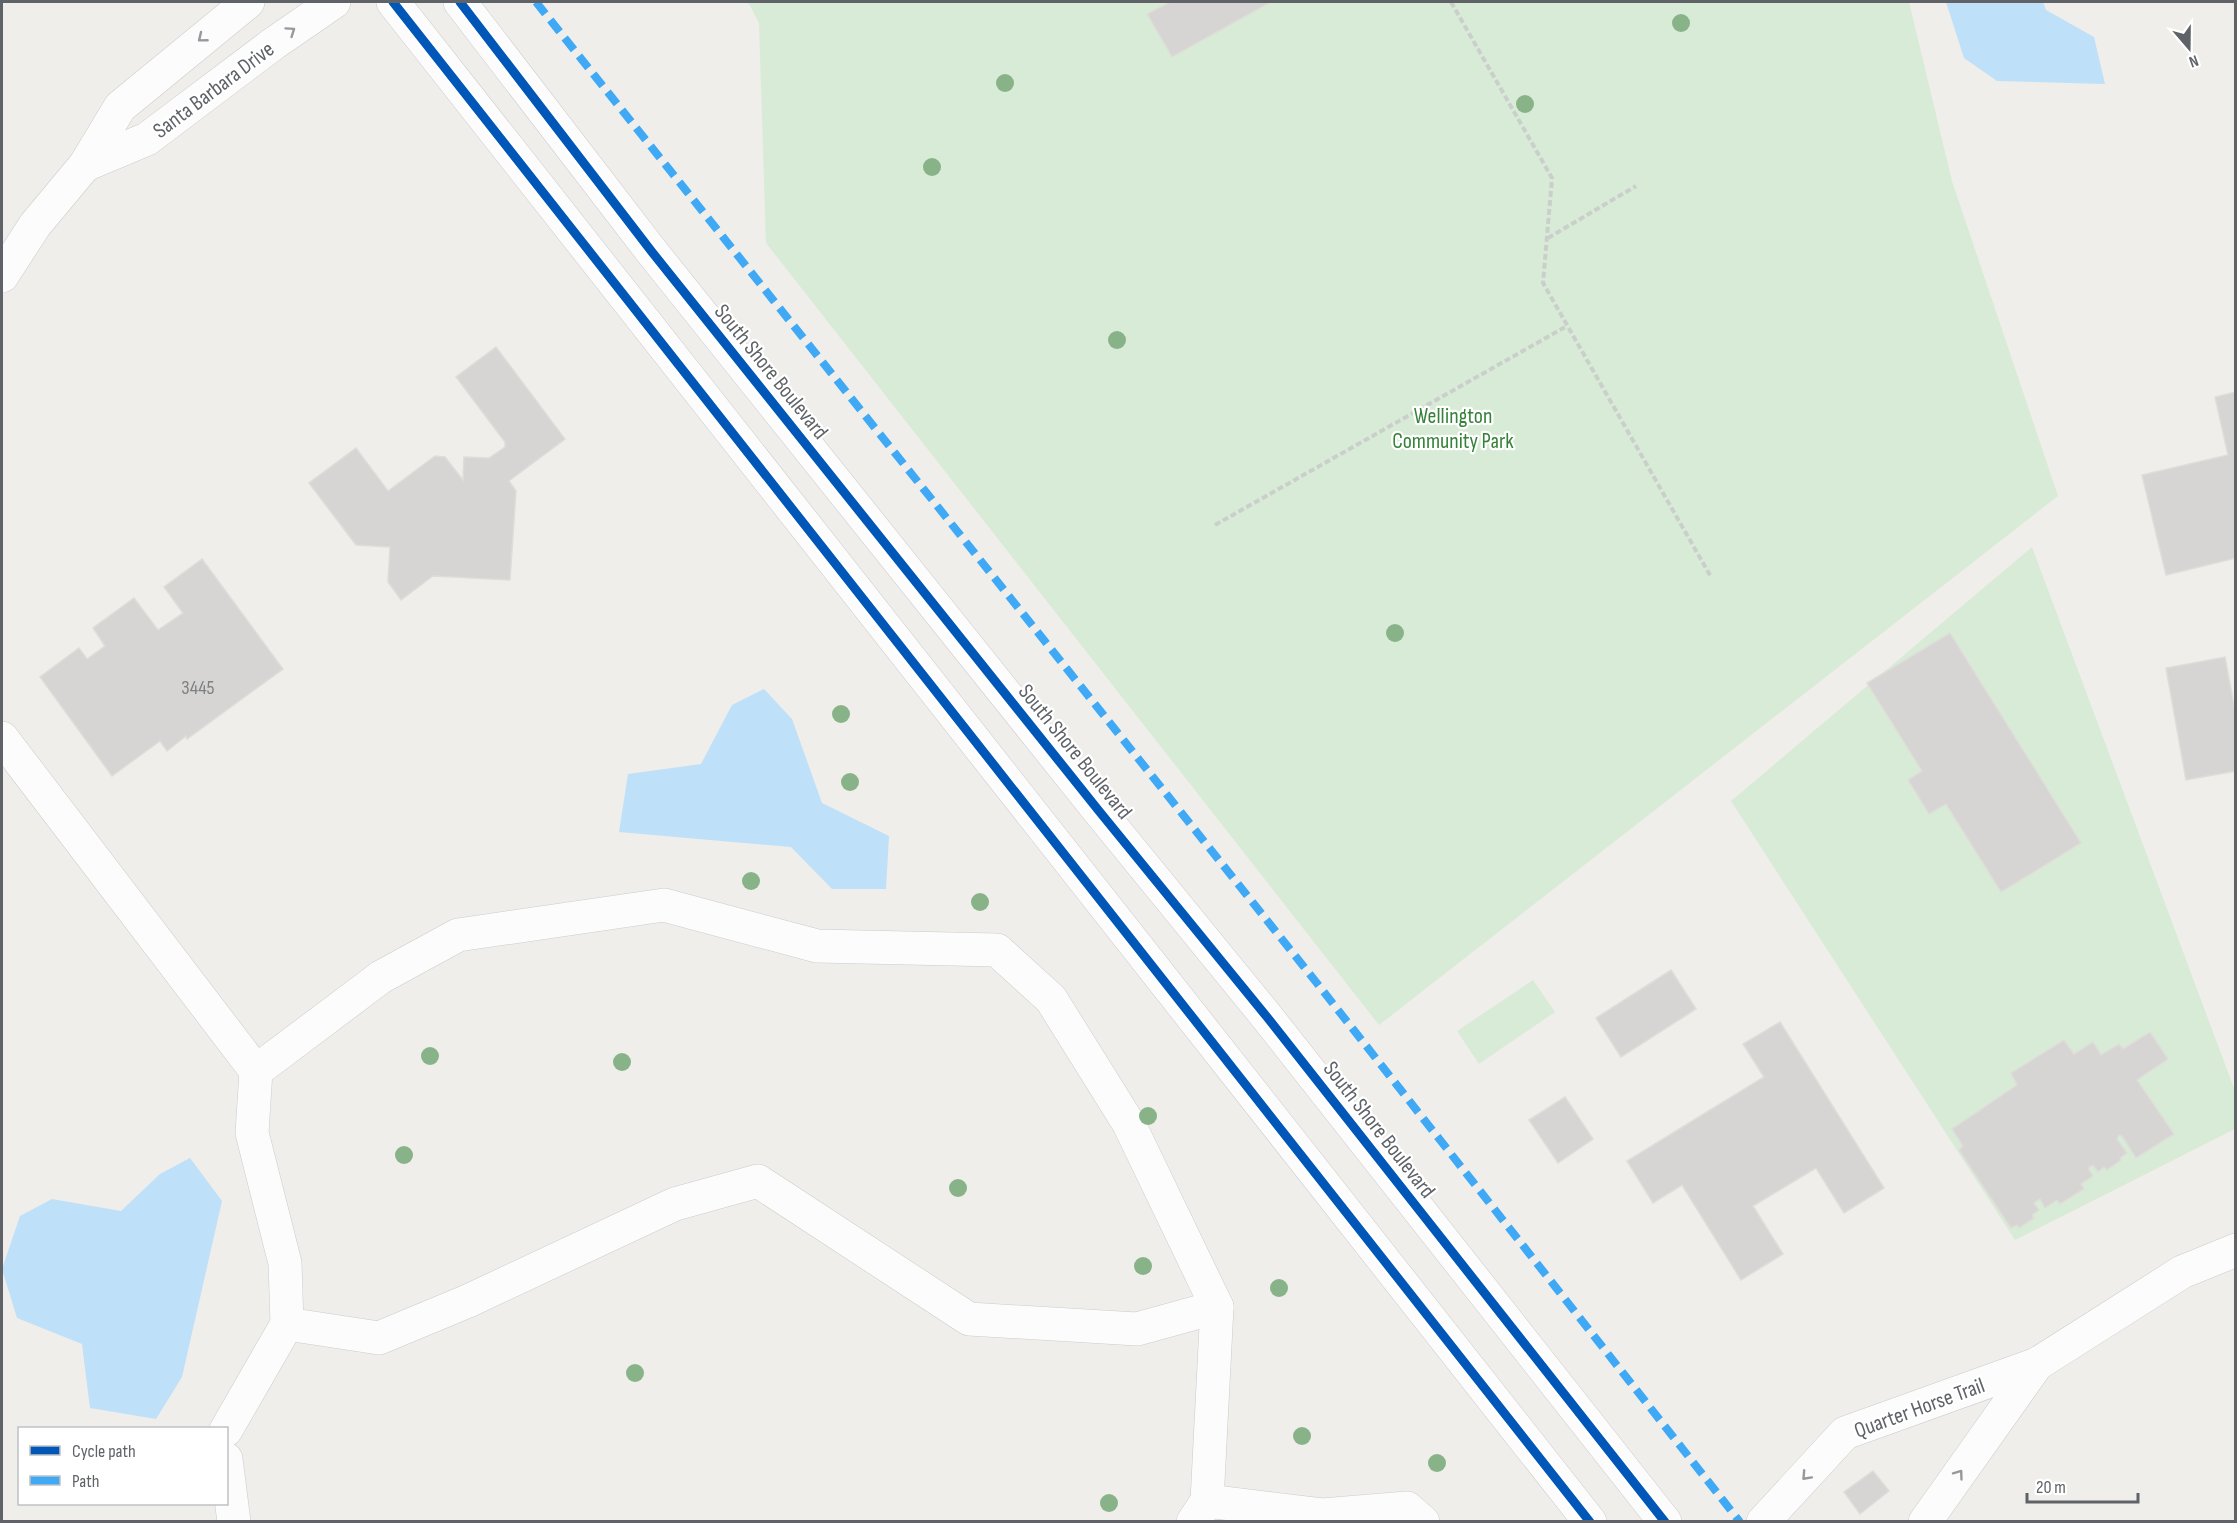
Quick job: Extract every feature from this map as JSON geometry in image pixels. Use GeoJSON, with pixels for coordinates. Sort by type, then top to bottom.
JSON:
{"type":"FeatureCollection","features":[{"type":"Feature","properties":{"kind":"street","name":"Santa Barbara Drive"},"geometry":{"type":"LineString","coordinates":[[2,276],[35,225],[85,165],[120,107],[248,2]]}},
{"type":"Feature","properties":{"kind":"street","name":"Santa Barbara Drive"},"geometry":{"type":"LineString","coordinates":[[85,165],[147,139],[273,44],[334,2]]}},
{"type":"Feature","properties":{"kind":"street"},"geometry":{"type":"LineString","coordinates":[[393,2],[1590,1521]]}},
{"type":"Feature","properties":{"kind":"street","name":"South Shore Boulevard"},"geometry":{"type":"LineString","coordinates":[[460,2],[652,252],[1099,811],[1267,1017],[1665,1521]]}},
{"type":"Feature","properties":{"kind":"street"},"geometry":{"type":"LineString","coordinates":[[2,738],[256,1071],[252,1133],[285,1263],[286,1324],[228,1427]]}},
{"type":"Feature","properties":{"kind":"street"},"geometry":{"type":"LineString","coordinates":[[256,1071],[381,977],[458,935],[664,905],[817,946],[997,950],[1051,999],[1129,1124],[1217,1307],[1200,1511],[1322,1515],[1407,1508],[1423,1521]]}},
{"type":"Feature","properties":{"kind":"street"},"geometry":{"type":"LineString","coordinates":[[286,1324],[379,1338],[468,1301],[675,1204],[758,1181],[969,1319],[1137,1329],[1217,1307]]}},
{"type":"Feature","properties":{"kind":"street","name":"Quarter Horse Trail"},"geometry":{"type":"LineString","coordinates":[[1763,1521],[1845,1433],[2037,1364],[2182,1272],[2235,1250]]}},
{"type":"Feature","properties":{"kind":"street","name":"Quarter Horse Trail"},"geometry":{"type":"LineString","coordinates":[[1925,1521],[2037,1364]]}},
{"type":"Feature","properties":{"kind":"street"},"geometry":{"type":"LineString","coordinates":[[228,1474],[234,1521]]}},
{"type":"Feature","properties":{"kind":"path"},"geometry":{"type":"LineString","coordinates":[[1451,2],[1552,178],[1543,283],[1711,578]]}},
{"type":"Feature","properties":{"kind":"path"},"geometry":{"type":"LineString","coordinates":[[1547,238],[1636,186]]}},
{"type":"Feature","properties":{"kind":"path"},"geometry":{"type":"LineString","coordinates":[[1215,525],[1568,326]]}},
{"type":"Feature","properties":{"kind":"green space","name":"Wellington Community Park"},"geometry":{"type":"Polygon","coordinates":[[[748,2],[1909,2],[1952,181],[2058,496],[1379,1025],[766,243],[759,23],[748,2]]]}},
{"type":"Feature","properties":{"kind":"green space"},"geometry":{"type":"Polygon","coordinates":[[[2032,547],[2235,1091],[2235,1129],[2015,1240],[1731,801],[2032,547]]]}},
{"type":"Feature","properties":{"kind":"green space"},"geometry":{"type":"Polygon","coordinates":[[[1533,980],[1555,1012],[1479,1064],[1457,1031],[1533,980]]]}},
{"type":"Feature","properties":{"kind":"water"},"geometry":{"type":"Polygon","coordinates":[[[1946,2],[2043,2],[2046,10],[2094,37],[2105,84],[1997,81],[1964,58],[1946,2]]]}},
{"type":"Feature","properties":{"kind":"water"},"geometry":{"type":"Polygon","coordinates":[[[764,689],[792,719],[822,803],[889,836],[886,889],[832,889],[791,847],[619,832],[628,774],[701,764],[732,705],[764,689]]]}},
{"type":"Feature","properties":{"kind":"water"},"geometry":{"type":"Polygon","coordinates":[[[190,1158],[222,1201],[182,1377],[156,1419],[90,1408],[82,1344],[17,1318],[2,1269],[20,1216],[52,1199],[121,1211],[160,1174],[190,1158]]]}},
{"type":"Feature","properties":{"kind":"building"},"geometry":{"type":"Polygon","coordinates":[[[1170,2],[1271,2],[1172,57],[1147,14],[1170,2]]]}},
{"type":"Feature","properties":{"kind":"building"},"geometry":{"type":"Polygon","coordinates":[[[496,347],[565,439],[509,481],[516,491],[510,580],[433,576],[401,600],[388,582],[390,547],[356,545],[309,483],[356,448],[388,491],[435,456],[445,457],[463,480],[464,457],[489,458],[505,447],[505,442],[456,377],[496,347]]]}},
{"type":"Feature","properties":{"kind":"building"},"geometry":{"type":"Polygon","coordinates":[[[2236,392],[2236,558],[2166,575],[2142,475],[2228,455],[2215,397],[2236,392]]]}},
{"type":"Feature","properties":{"kind":"building"},"geometry":{"type":"Polygon","coordinates":[[[202,559],[283,669],[187,739],[186,736],[167,751],[160,741],[112,776],[40,677],[79,648],[87,659],[105,646],[93,628],[134,598],[158,630],[183,613],[164,587],[202,559]]]}},
{"type":"Feature","properties":{"kind":"building"},"geometry":{"type":"Polygon","coordinates":[[[1950,633],[2081,843],[2001,892],[1946,804],[1929,814],[1908,780],[1922,771],[1867,683],[1950,633]]]}},
{"type":"Feature","properties":{"kind":"building"},"geometry":{"type":"Polygon","coordinates":[[[2225,657],[2236,716],[2236,771],[2186,780],[2166,668],[2225,657]]]}},
{"type":"Feature","properties":{"kind":"building"},"geometry":{"type":"Polygon","coordinates":[[[1671,970],[1696,1009],[1621,1057],[1596,1018],[1671,970]]]}},
{"type":"Feature","properties":{"kind":"building"},"geometry":{"type":"Polygon","coordinates":[[[1780,1022],[1884,1188],[1844,1213],[1816,1168],[1753,1206],[1783,1254],[1741,1280],[1682,1185],[1653,1203],[1627,1161],[1764,1077],[1743,1044],[1780,1022]]]}},
{"type":"Feature","properties":{"kind":"building"},"geometry":{"type":"Polygon","coordinates":[[[2150,1032],[2168,1059],[2137,1080],[2174,1134],[2136,1158],[2122,1136],[2119,1135],[2117,1139],[2127,1153],[2120,1158],[2121,1160],[2107,1170],[2104,1167],[2098,1172],[2093,1165],[2088,1168],[2093,1176],[2081,1184],[2084,1189],[2060,1204],[2057,1200],[2045,1208],[2040,1199],[2034,1203],[2039,1210],[2032,1215],[2034,1218],[2019,1228],[2017,1225],[2011,1228],[1959,1150],[1963,1146],[1952,1129],[2017,1085],[2011,1073],[2064,1040],[2074,1054],[2093,1042],[2101,1055],[2119,1044],[2123,1049],[2150,1032]]]}},
{"type":"Feature","properties":{"kind":"building"},"geometry":{"type":"Polygon","coordinates":[[[1565,1097],[1593,1139],[1558,1163],[1529,1120],[1565,1097]]]}},
{"type":"Feature","properties":{"kind":"building"},"geometry":{"type":"Polygon","coordinates":[[[1873,1471],[1889,1491],[1860,1514],[1844,1492],[1873,1471]]]}},
{"type":"Feature","properties":{"kind":"marked path"},"geometry":{"type":"LineString","coordinates":[[536,2],[1316,982],[1740,1522]]}},
{"type":"Feature","properties":{"kind":"cycle path"},"geometry":{"type":"LineString","coordinates":[[393,2],[1590,1522]]}},
{"type":"Feature","properties":{"kind":"cycle path"},"geometry":{"type":"LineString","coordinates":[[460,2],[652,252],[1099,811],[1267,1017],[1665,1522]]}}]}
